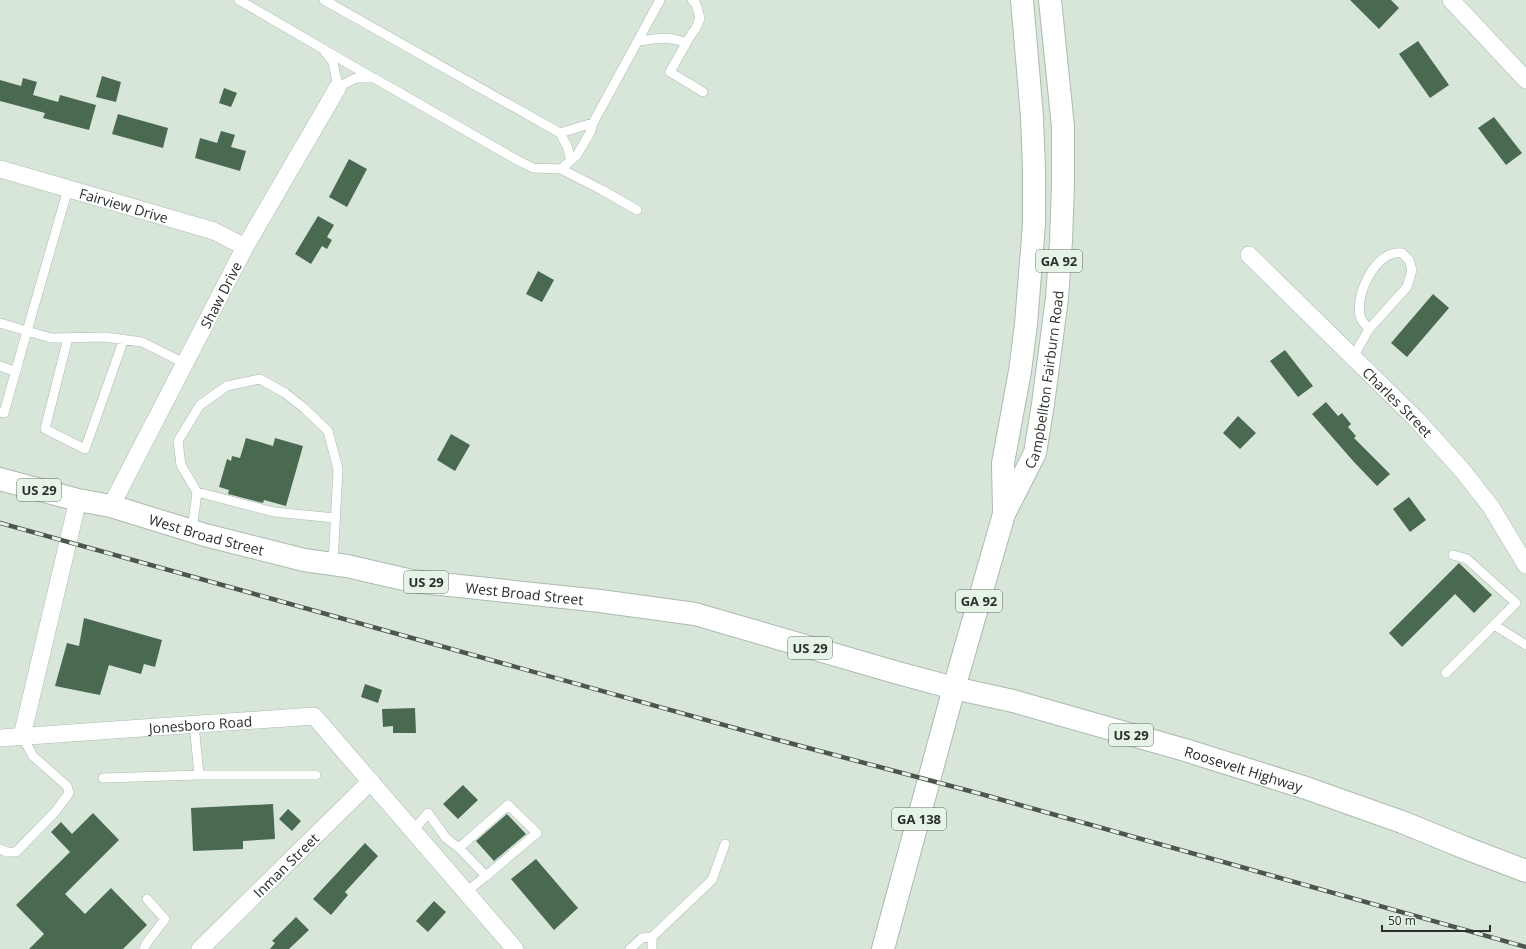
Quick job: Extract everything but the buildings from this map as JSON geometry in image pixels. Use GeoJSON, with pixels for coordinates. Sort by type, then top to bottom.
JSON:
{"type":"FeatureCollection","features":[{"type":"Feature","properties":{"kind":"main road","name":"Campbellton Fairburn Road"},"geometry":{"type":"LineString","coordinates":[[1004,514],[1003,463],[1012,417],[1026,324],[1034,224],[1032,117],[1022,0]]}},
{"type":"Feature","properties":{"kind":"main road","name":"Campbellton Fairburn Road"},"geometry":{"type":"LineString","coordinates":[[954,688],[1004,514],[1035,453],[1048,369],[1057,298],[1063,191],[1064,127],[1050,0]]}},
{"type":"Feature","properties":{"kind":"main road","name":"West Broad Street"},"geometry":{"type":"LineString","coordinates":[[0,479],[78,500],[111,506],[192,531],[304,560],[412,581],[600,601],[695,614],[954,688]]}},
{"type":"Feature","properties":{"kind":"main road","name":"Roosevelt Highway"},"geometry":{"type":"LineString","coordinates":[[954,688],[1020,703],[1185,750],[1306,788],[1402,822],[1526,871]]}},
{"type":"Feature","properties":{"kind":"main road","name":"GA 138"},"geometry":{"type":"LineString","coordinates":[[883,949],[954,688]]}},
{"type":"Feature","properties":{"kind":"street"},"geometry":{"type":"LineString","coordinates":[[1451,0],[1526,80]]}},
{"type":"Feature","properties":{"kind":"street","name":"Shaw Drive"},"geometry":{"type":"LineString","coordinates":[[111,506],[245,247],[338,87]]}},
{"type":"Feature","properties":{"kind":"street","name":"Fairview Drive"},"geometry":{"type":"LineString","coordinates":[[0,169],[214,231],[245,247]]}},
{"type":"Feature","properties":{"kind":"street","name":"Charles Street"},"geometry":{"type":"LineString","coordinates":[[1249,255],[1416,419],[1462,470],[1491,507],[1526,565]]}},
{"type":"Feature","properties":{"kind":"street"},"geometry":{"type":"LineString","coordinates":[[22,736],[78,500]]}},
{"type":"Feature","properties":{"kind":"street","name":"Jonesboro Road"},"geometry":{"type":"LineString","coordinates":[[0,738],[314,716],[515,949]]}},
{"type":"Feature","properties":{"kind":"street","name":"Inman Street"},"geometry":{"type":"LineString","coordinates":[[200,949],[371,781]]}},
{"type":"Feature","properties":{"kind":"lane"},"geometry":{"type":"LineString","coordinates":[[239,0],[517,160],[533,168],[561,169],[637,210]]}},
{"type":"Feature","properties":{"kind":"lane"},"geometry":{"type":"LineString","coordinates":[[324,0],[560,133],[567,146],[571,160]]}},
{"type":"Feature","properties":{"kind":"lane"},"geometry":{"type":"LineString","coordinates":[[561,169],[577,154],[591,131],[593,123],[660,0]]}},
{"type":"Feature","properties":{"kind":"lane"},"geometry":{"type":"LineString","coordinates":[[692,0],[696,4],[700,18],[696,28],[670,72],[703,92]]}},
{"type":"Feature","properties":{"kind":"lane"},"geometry":{"type":"LineString","coordinates":[[638,41],[661,37],[675,38],[686,43]]}},
{"type":"Feature","properties":{"kind":"lane"},"geometry":{"type":"LineString","coordinates":[[322,48],[333,62],[338,87],[356,78],[374,78]]}},
{"type":"Feature","properties":{"kind":"lane"},"geometry":{"type":"LineString","coordinates":[[560,133],[593,123]]}},
{"type":"Feature","properties":{"kind":"lane"},"geometry":{"type":"LineString","coordinates":[[0,412],[4,413],[68,189]]}},
{"type":"Feature","properties":{"kind":"lane"},"geometry":{"type":"LineString","coordinates":[[1353,357],[1369,329],[1407,287],[1412,270],[1409,260],[1402,253],[1395,252],[1383,258],[1371,271],[1362,290],[1360,312],[1362,320],[1369,329]]}},
{"type":"Feature","properties":{"kind":"lane"},"geometry":{"type":"LineString","coordinates":[[0,323],[51,338],[105,337],[142,342],[184,363]]}},
{"type":"Feature","properties":{"kind":"lane"},"geometry":{"type":"LineString","coordinates":[[68,338],[45,429],[85,449],[124,339]]}},
{"type":"Feature","properties":{"kind":"lane"},"geometry":{"type":"LineString","coordinates":[[0,366],[16,372]]}},
{"type":"Feature","properties":{"kind":"lane"},"geometry":{"type":"LineString","coordinates":[[192,531],[197,492],[181,465],[178,441],[200,405],[227,386],[260,379],[285,393],[304,408],[328,431],[338,469],[333,565]]}},
{"type":"Feature","properties":{"kind":"lane"},"geometry":{"type":"LineString","coordinates":[[197,492],[274,512],[335,518]]}},
{"type":"Feature","properties":{"kind":"lane"},"geometry":{"type":"LineString","coordinates":[[1446,673],[1516,603],[1467,559],[1453,555]]}},
{"type":"Feature","properties":{"kind":"lane"},"geometry":{"type":"LineString","coordinates":[[1494,625],[1526,645]]}},
{"type":"Feature","properties":{"kind":"lane"},"geometry":{"type":"LineString","coordinates":[[194,724],[199,775]]}},
{"type":"Feature","properties":{"kind":"lane"},"geometry":{"type":"LineString","coordinates":[[0,849],[7,852],[16,852],[55,812],[69,793],[67,786],[33,756],[22,736]]}},
{"type":"Feature","properties":{"kind":"lane"},"geometry":{"type":"LineString","coordinates":[[103,778],[199,775],[316,776]]}},
{"type":"Feature","properties":{"kind":"lane"},"geometry":{"type":"LineString","coordinates":[[459,848],[508,806],[537,833],[466,892]]}},
{"type":"Feature","properties":{"kind":"lane"},"geometry":{"type":"LineString","coordinates":[[413,831],[428,813],[446,838],[459,848],[486,876]]}},
{"type":"Feature","properties":{"kind":"lane"},"geometry":{"type":"LineString","coordinates":[[630,949],[642,938],[652,937],[712,880],[724,844]]}},
{"type":"Feature","properties":{"kind":"lane"},"geometry":{"type":"LineString","coordinates":[[144,949],[146,944],[165,919],[147,899]]}},
{"type":"Feature","properties":{"kind":"lane"},"geometry":{"type":"LineString","coordinates":[[652,937],[652,949]]}},
{"type":"Feature","properties":{"kind":"railway"},"geometry":{"type":"LineString","coordinates":[[0,523],[767,737],[981,794],[1526,947]]}}]}
